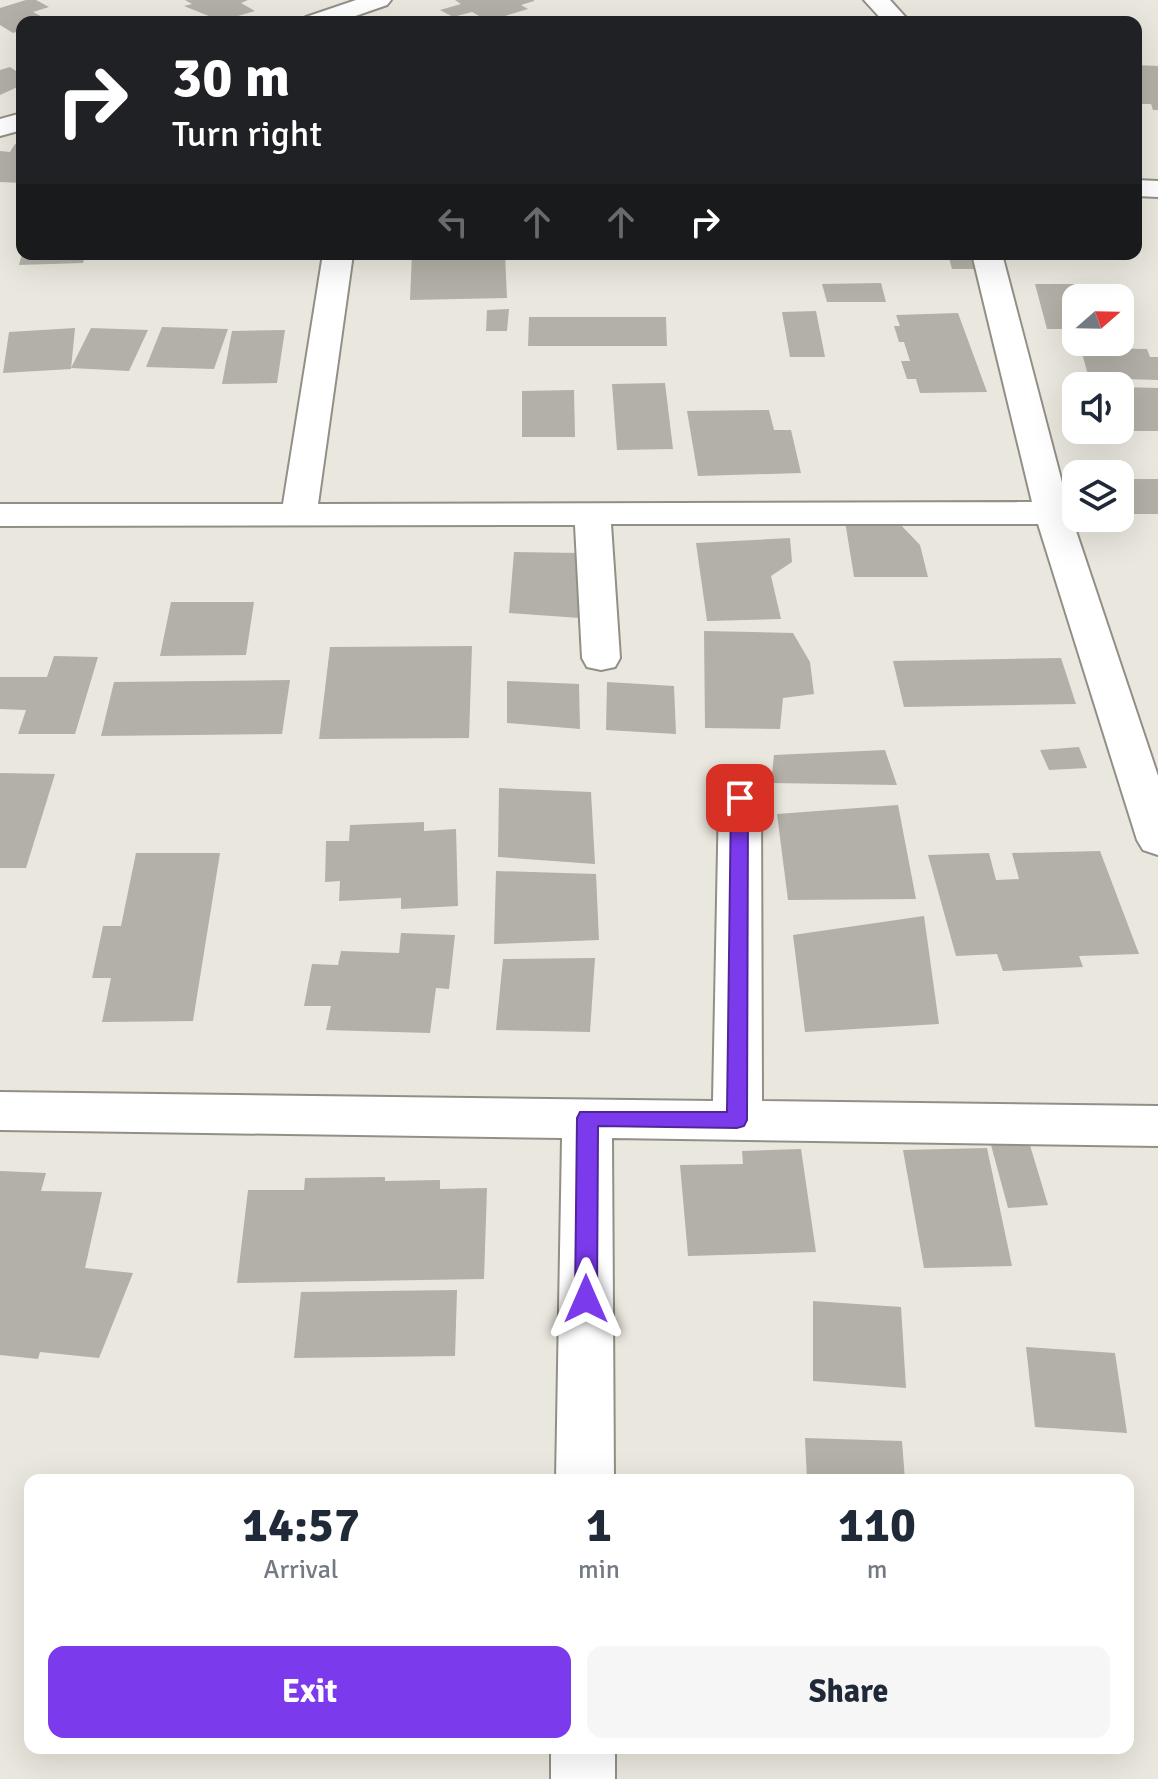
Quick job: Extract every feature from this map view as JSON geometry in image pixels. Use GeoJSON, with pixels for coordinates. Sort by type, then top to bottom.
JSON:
{"type":"FeatureCollection","features":[{"type":"Feature","properties":{"kind":"street"},"geometry":{"type":"LineString","coordinates":[[332,16],[379,0]]}},
{"type":"Feature","properties":{"kind":"street"},"geometry":{"type":"LineString","coordinates":[[876,0],[892,16]]}},
{"type":"Feature","properties":{"kind":"street"},"geometry":{"type":"LineString","coordinates":[[299,512],[337,260]]}},
{"type":"Feature","properties":{"kind":"street"},"geometry":{"type":"LineString","coordinates":[[989,260],[1052,513],[1158,840]]}},
{"type":"Feature","properties":{"kind":"street"},"geometry":{"type":"LineString","coordinates":[[0,515],[299,512],[1052,513]]}},
{"type":"Feature","properties":{"kind":"street"},"geometry":{"type":"LineString","coordinates":[[592,513],[601,658]]}},
{"type":"Feature","properties":{"kind":"street"},"geometry":{"type":"LineString","coordinates":[[737,1120],[740,798]]}},
{"type":"Feature","properties":{"kind":"street"},"geometry":{"type":"LineString","coordinates":[[0,1111],[1158,1126]]}},
{"type":"Feature","properties":{"kind":"street"},"geometry":{"type":"LineString","coordinates":[[585,1474],[587,1118]]}},
{"type":"Feature","properties":{"kind":"street"},"geometry":{"type":"LineString","coordinates":[[583,1754],[583,1779]]}},
{"type":"Feature","properties":{"kind":"building"},"geometry":{"type":"Polygon","coordinates":[[[26,0],[36,0],[49,7],[33,12],[41,16],[16,16],[16,32],[13,33],[0,25],[0,8],[26,0]]]}},
{"type":"Feature","properties":{"kind":"building"},"geometry":{"type":"Polygon","coordinates":[[[185,0],[248,0],[241,3],[255,11],[238,16],[209,16],[184,6],[192,4],[185,0]]]}},
{"type":"Feature","properties":{"kind":"building"},"geometry":{"type":"Polygon","coordinates":[[[455,0],[534,0],[521,5],[528,9],[505,16],[479,16],[472,12],[451,16],[440,10],[461,4],[455,0]]]}},
{"type":"Feature","properties":{"kind":"building"},"geometry":{"type":"Polygon","coordinates":[[[1142,65],[1158,66],[1158,110],[1153,110],[1151,104],[1142,104],[1142,65]]]}},
{"type":"Feature","properties":{"kind":"building"},"geometry":{"type":"Polygon","coordinates":[[[10,67],[16,71],[16,88],[0,95],[0,70],[10,67]]]}},
{"type":"Feature","properties":{"kind":"building"},"geometry":{"type":"Polygon","coordinates":[[[16,144],[16,183],[0,182],[0,151],[10,152],[16,144]]]}},
{"type":"Feature","properties":{"kind":"building"},"geometry":{"type":"Polygon","coordinates":[[[20,260],[84,260],[83,263],[19,265],[20,260]]]}},
{"type":"Feature","properties":{"kind":"building"},"geometry":{"type":"Polygon","coordinates":[[[412,260],[505,260],[507,298],[410,300],[412,260]]]}},
{"type":"Feature","properties":{"kind":"building"},"geometry":{"type":"Polygon","coordinates":[[[950,260],[976,260],[978,269],[952,269],[950,260]]]}},
{"type":"Feature","properties":{"kind":"building"},"geometry":{"type":"Polygon","coordinates":[[[881,283],[886,302],[827,302],[822,284],[881,283]]]}},
{"type":"Feature","properties":{"kind":"building"},"geometry":{"type":"Polygon","coordinates":[[[1035,284],[1062,284],[1062,329],[1047,329],[1035,284]]]}},
{"type":"Feature","properties":{"kind":"building"},"geometry":{"type":"Polygon","coordinates":[[[509,309],[507,331],[486,331],[487,310],[509,309]]]}},
{"type":"Feature","properties":{"kind":"building"},"geometry":{"type":"Polygon","coordinates":[[[816,311],[825,357],[790,357],[782,312],[816,311]]]}},
{"type":"Feature","properties":{"kind":"building"},"geometry":{"type":"Polygon","coordinates":[[[958,313],[987,392],[920,393],[916,379],[907,379],[901,361],[910,361],[904,342],[899,342],[894,326],[900,326],[896,315],[958,313]]]}},
{"type":"Feature","properties":{"kind":"building"},"geometry":{"type":"Polygon","coordinates":[[[529,317],[666,317],[667,346],[528,346],[529,317]]]}},
{"type":"Feature","properties":{"kind":"building"},"geometry":{"type":"Polygon","coordinates":[[[162,327],[228,329],[214,369],[146,367],[162,327]]]}},
{"type":"Feature","properties":{"kind":"building"},"geometry":{"type":"Polygon","coordinates":[[[75,328],[71,369],[3,373],[9,332],[75,328]]]}},
{"type":"Feature","properties":{"kind":"building"},"geometry":{"type":"Polygon","coordinates":[[[91,328],[148,330],[129,371],[71,368],[91,328]]]}},
{"type":"Feature","properties":{"kind":"building"},"geometry":{"type":"Polygon","coordinates":[[[285,330],[277,383],[222,384],[232,331],[285,330]]]}},
{"type":"Feature","properties":{"kind":"building"},"geometry":{"type":"Polygon","coordinates":[[[1134,349],[1147,349],[1150,357],[1158,357],[1158,380],[1134,379],[1134,372],[1087,372],[1083,356],[1134,356],[1134,349]]]}},
{"type":"Feature","properties":{"kind":"building"},"geometry":{"type":"Polygon","coordinates":[[[665,383],[673,449],[617,450],[612,384],[665,383]]]}},
{"type":"Feature","properties":{"kind":"building"},"geometry":{"type":"Polygon","coordinates":[[[1134,387],[1158,388],[1158,431],[1134,431],[1134,387]]]}},
{"type":"Feature","properties":{"kind":"building"},"geometry":{"type":"Polygon","coordinates":[[[574,390],[575,437],[522,437],[522,391],[574,390]]]}},
{"type":"Feature","properties":{"kind":"building"},"geometry":{"type":"Polygon","coordinates":[[[769,410],[774,430],[791,430],[801,473],[698,476],[687,411],[769,410]]]}},
{"type":"Feature","properties":{"kind":"building"},"geometry":{"type":"Polygon","coordinates":[[[1134,479],[1158,479],[1158,514],[1134,514],[1134,479]]]}},
{"type":"Feature","properties":{"kind":"building"},"geometry":{"type":"Polygon","coordinates":[[[845,521],[898,522],[920,545],[928,577],[854,577],[845,521]]]}},
{"type":"Feature","properties":{"kind":"building"},"geometry":{"type":"Polygon","coordinates":[[[790,538],[792,562],[771,576],[781,619],[707,621],[696,543],[790,538]]]}},
{"type":"Feature","properties":{"kind":"building"},"geometry":{"type":"Polygon","coordinates":[[[514,552],[580,553],[580,618],[509,613],[514,552]]]}},
{"type":"Feature","properties":{"kind":"building"},"geometry":{"type":"Polygon","coordinates":[[[171,602],[254,602],[246,655],[160,656],[171,602]]]}},
{"type":"Feature","properties":{"kind":"building"},"geometry":{"type":"Polygon","coordinates":[[[704,631],[793,633],[810,662],[814,694],[783,698],[780,729],[705,728],[704,631]]]}},
{"type":"Feature","properties":{"kind":"building"},"geometry":{"type":"Polygon","coordinates":[[[472,646],[469,738],[319,739],[330,647],[472,646]]]}},
{"type":"Feature","properties":{"kind":"building"},"geometry":{"type":"Polygon","coordinates":[[[54,656],[98,657],[75,734],[18,734],[26,710],[0,709],[0,677],[47,677],[54,656]]]}},
{"type":"Feature","properties":{"kind":"building"},"geometry":{"type":"Polygon","coordinates":[[[1061,658],[1076,704],[904,707],[893,661],[1061,658]]]}},
{"type":"Feature","properties":{"kind":"building"},"geometry":{"type":"Polygon","coordinates":[[[290,680],[282,734],[101,736],[114,682],[290,680]]]}},
{"type":"Feature","properties":{"kind":"building"},"geometry":{"type":"Polygon","coordinates":[[[507,681],[579,684],[580,729],[507,723],[507,681]]]}},
{"type":"Feature","properties":{"kind":"building"},"geometry":{"type":"Polygon","coordinates":[[[607,682],[674,686],[676,734],[606,730],[607,682]]]}},
{"type":"Feature","properties":{"kind":"building"},"geometry":{"type":"Polygon","coordinates":[[[1079,747],[1087,768],[1049,770],[1040,750],[1079,747]]]}},
{"type":"Feature","properties":{"kind":"building"},"geometry":{"type":"Polygon","coordinates":[[[885,750],[897,785],[771,783],[774,755],[885,750]]]}},
{"type":"Feature","properties":{"kind":"building"},"geometry":{"type":"Polygon","coordinates":[[[0,773],[55,774],[26,868],[0,868],[0,773]]]}},
{"type":"Feature","properties":{"kind":"building"},"geometry":{"type":"Polygon","coordinates":[[[499,788],[591,792],[595,864],[498,857],[499,788]]]}},
{"type":"Feature","properties":{"kind":"building"},"geometry":{"type":"Polygon","coordinates":[[[898,805],[916,899],[788,900],[777,814],[898,805]]]}},
{"type":"Feature","properties":{"kind":"building"},"geometry":{"type":"Polygon","coordinates":[[[424,822],[424,831],[456,829],[458,906],[401,909],[401,898],[339,901],[340,881],[325,882],[326,841],[349,841],[350,825],[424,822]]]}},
{"type":"Feature","properties":{"kind":"building"},"geometry":{"type":"Polygon","coordinates":[[[1100,851],[1139,954],[1079,956],[1083,967],[1003,971],[997,954],[956,956],[928,855],[989,853],[996,880],[1019,879],[1012,853],[1100,851]]]}},
{"type":"Feature","properties":{"kind":"building"},"geometry":{"type":"Polygon","coordinates":[[[136,853],[220,853],[193,1021],[102,1022],[111,978],[92,978],[103,926],[121,926],[136,853]]]}},
{"type":"Feature","properties":{"kind":"building"},"geometry":{"type":"Polygon","coordinates":[[[496,871],[596,874],[599,940],[494,944],[496,871]]]}},
{"type":"Feature","properties":{"kind":"building"},"geometry":{"type":"Polygon","coordinates":[[[924,916],[939,1024],[805,1032],[793,935],[924,916]]]}},
{"type":"Feature","properties":{"kind":"building"},"geometry":{"type":"Polygon","coordinates":[[[401,933],[455,935],[449,989],[436,988],[430,1033],[326,1030],[331,1006],[304,1006],[312,964],[338,965],[341,951],[399,953],[401,933]]]}},
{"type":"Feature","properties":{"kind":"building"},"geometry":{"type":"Polygon","coordinates":[[[595,958],[590,1032],[496,1030],[503,959],[595,958]]]}},
{"type":"Feature","properties":{"kind":"building"},"geometry":{"type":"Polygon","coordinates":[[[1029,1142],[1048,1205],[1008,1208],[991,1145],[1029,1142]]]}},
{"type":"Feature","properties":{"kind":"building"},"geometry":{"type":"Polygon","coordinates":[[[987,1148],[1012,1266],[924,1268],[903,1150],[987,1148]]]}},
{"type":"Feature","properties":{"kind":"building"},"geometry":{"type":"Polygon","coordinates":[[[801,1149],[816,1252],[688,1256],[680,1165],[743,1164],[742,1151],[801,1149]]]}},
{"type":"Feature","properties":{"kind":"building"},"geometry":{"type":"Polygon","coordinates":[[[0,1171],[46,1173],[41,1191],[102,1192],[85,1268],[133,1273],[99,1358],[40,1352],[38,1359],[0,1355],[0,1171]]]}},
{"type":"Feature","properties":{"kind":"building"},"geometry":{"type":"Polygon","coordinates":[[[385,1177],[385,1181],[440,1180],[440,1189],[487,1188],[484,1279],[237,1283],[248,1190],[304,1190],[305,1178],[385,1177]]]}},
{"type":"Feature","properties":{"kind":"building"},"geometry":{"type":"Polygon","coordinates":[[[457,1290],[455,1356],[294,1358],[301,1292],[457,1290]]]}},
{"type":"Feature","properties":{"kind":"building"},"geometry":{"type":"Polygon","coordinates":[[[813,1301],[901,1307],[906,1388],[813,1381],[813,1301]]]}},
{"type":"Feature","properties":{"kind":"building"},"geometry":{"type":"Polygon","coordinates":[[[1026,1347],[1115,1353],[1127,1433],[1035,1427],[1026,1347]]]}},
{"type":"Feature","properties":{"kind":"building"},"geometry":{"type":"Polygon","coordinates":[[[805,1438],[902,1441],[905,1474],[807,1474],[805,1438]]]}},
{"type":"Feature","properties":{"kind":"route"},"geometry":{"type":"LineString","coordinates":[[586,1299],[587,1118],[737,1120],[740,798]]}}]}
